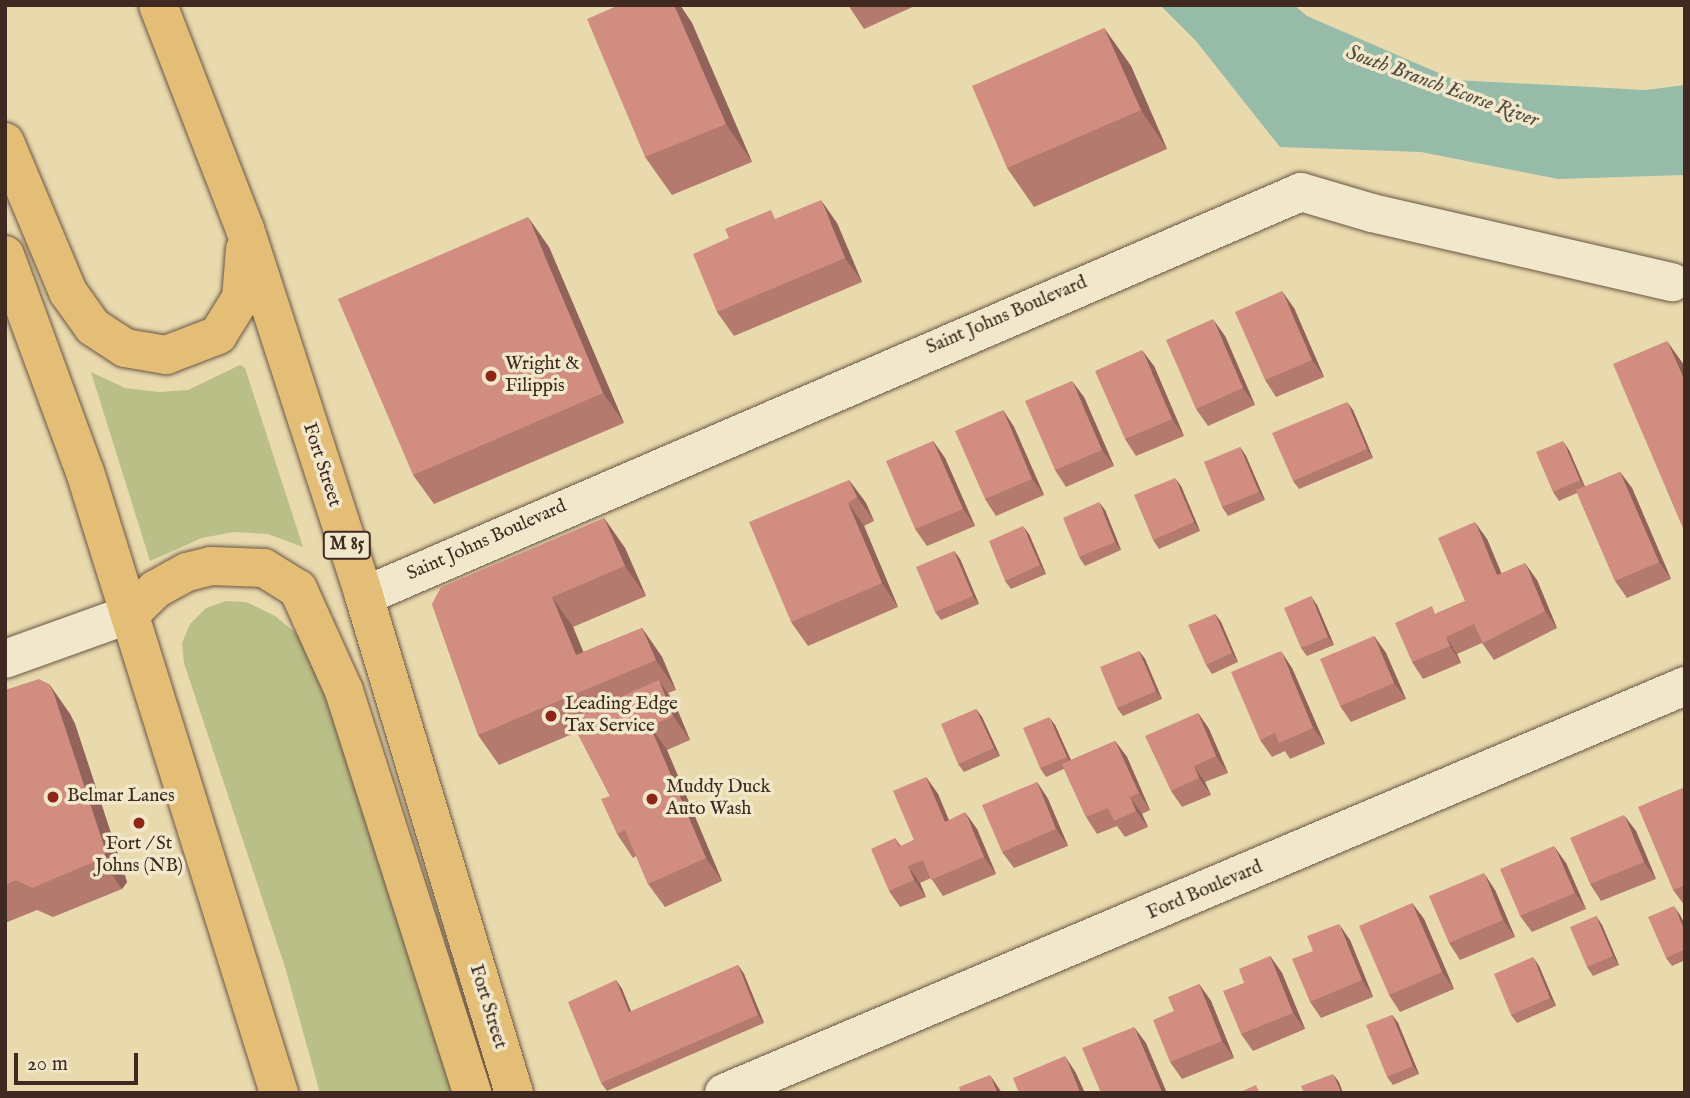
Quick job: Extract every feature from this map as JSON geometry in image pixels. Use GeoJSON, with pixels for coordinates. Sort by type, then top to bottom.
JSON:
{"type":"FeatureCollection","features":[{"type":"Feature","properties":{"kind":"main road","name":"Fort Street"},"geometry":{"type":"LineString","coordinates":[[158,5],[245,229],[363,596],[514,1093]]}},
{"type":"Feature","properties":{"kind":"main road"},"geometry":{"type":"LineString","coordinates":[[5,142],[68,292],[93,327],[125,348],[166,355],[218,335],[241,298],[245,229]]}},
{"type":"Feature","properties":{"kind":"main road"},"geometry":{"type":"LineString","coordinates":[[5,255],[85,471],[279,1093]]}},
{"type":"Feature","properties":{"kind":"main road"},"geometry":{"type":"LineString","coordinates":[[130,614],[156,589],[187,572],[211,566],[264,568],[298,589],[344,691],[471,1093]]}},
{"type":"Feature","properties":{"kind":"street","name":"Saint Johns Boulevard"},"geometry":{"type":"LineString","coordinates":[[363,596],[1301,192],[1372,213],[1672,282]]}},
{"type":"Feature","properties":{"kind":"street"},"geometry":{"type":"LineString","coordinates":[[5,659],[130,614]]}},
{"type":"Feature","properties":{"kind":"street","name":"Ford Boulevard"},"geometry":{"type":"LineString","coordinates":[[724,1093],[1685,686]]}},
{"type":"Feature","properties":{"kind":"green space"},"geometry":{"type":"Polygon","coordinates":[[[240,365],[245,368],[303,547],[268,534],[234,532],[202,538],[150,561],[91,372],[125,388],[159,392],[188,390],[240,365]]]}},
{"type":"Feature","properties":{"kind":"green space"},"geometry":{"type":"Polygon","coordinates":[[[226,601],[246,602],[275,616],[308,643],[456,1093],[320,1093],[285,967],[184,663],[182,643],[190,624],[206,608],[226,601]]]}},
{"type":"Feature","properties":{"kind":"water","name":"South Branch Ecorse River"},"geometry":{"type":"Polygon","coordinates":[[[1160,5],[1294,5],[1307,16],[1455,80],[1646,90],[1685,85],[1685,175],[1558,179],[1421,152],[1280,147],[1196,41],[1160,5]]]}},
{"type":"Feature","properties":{"kind":"building"},"geometry":{"type":"Polygon","coordinates":[[[619,5],[674,5],[726,124],[645,157],[587,19],[619,5]]]}},
{"type":"Feature","properties":{"kind":"building"},"geometry":{"type":"Polygon","coordinates":[[[1104,28],[1141,110],[1007,168],[972,86],[1104,28]]]}},
{"type":"Feature","properties":{"kind":"building"},"geometry":{"type":"Polygon","coordinates":[[[821,200],[845,258],[717,312],[693,254],[729,238],[725,229],[771,210],[775,219],[821,200]]]}},
{"type":"Feature","properties":{"kind":"building","name":"Wright & Filippis"},"geometry":{"type":"Polygon","coordinates":[[[528,217],[603,393],[413,475],[338,299],[528,217]]]}},
{"type":"Feature","properties":{"kind":"building"},"geometry":{"type":"Polygon","coordinates":[[[1282,291],[1312,360],[1265,380],[1235,312],[1282,291]]]}},
{"type":"Feature","properties":{"kind":"building"},"geometry":{"type":"Polygon","coordinates":[[[1213,319],[1243,388],[1196,409],[1166,340],[1213,319]]]}},
{"type":"Feature","properties":{"kind":"building"},"geometry":{"type":"Polygon","coordinates":[[[1667,341],[1685,382],[1685,533],[1613,364],[1667,341]]]}},
{"type":"Feature","properties":{"kind":"building"},"geometry":{"type":"Polygon","coordinates":[[[1142,350],[1172,419],[1125,439],[1095,371],[1142,350]]]}},
{"type":"Feature","properties":{"kind":"building"},"geometry":{"type":"Polygon","coordinates":[[[1072,381],[1102,450],[1055,470],[1025,401],[1072,381]]]}},
{"type":"Feature","properties":{"kind":"building"},"geometry":{"type":"Polygon","coordinates":[[[1347,402],[1367,449],[1293,481],[1272,433],[1347,402]]]}},
{"type":"Feature","properties":{"kind":"building"},"geometry":{"type":"Polygon","coordinates":[[[1003,410],[1032,479],[985,499],[955,431],[1003,410]]]}},
{"type":"Feature","properties":{"kind":"building"},"geometry":{"type":"Polygon","coordinates":[[[933,441],[963,509],[915,529],[886,461],[933,441]]]}},
{"type":"Feature","properties":{"kind":"building"},"geometry":{"type":"Polygon","coordinates":[[[1563,441],[1580,480],[1553,492],[1536,452],[1563,441]]]}},
{"type":"Feature","properties":{"kind":"building"},"geometry":{"type":"Polygon","coordinates":[[[1240,447],[1259,492],[1222,507],[1204,462],[1240,447]]]}},
{"type":"Feature","properties":{"kind":"building"},"geometry":{"type":"Polygon","coordinates":[[[1620,472],[1659,562],[1615,581],[1576,490],[1620,472]]]}},
{"type":"Feature","properties":{"kind":"building"},"geometry":{"type":"Polygon","coordinates":[[[1175,478],[1194,522],[1153,540],[1134,495],[1175,478]]]}},
{"type":"Feature","properties":{"kind":"building"},"geometry":{"type":"Polygon","coordinates":[[[849,480],[857,497],[848,503],[882,583],[791,622],[749,522],[849,480]]]}},
{"type":"Feature","properties":{"kind":"building"},"geometry":{"type":"Polygon","coordinates":[[[1099,502],[1115,542],[1079,557],[1063,518],[1099,502]]]}},
{"type":"Feature","properties":{"kind":"building"},"geometry":{"type":"Polygon","coordinates":[[[604,518],[625,566],[552,597],[576,655],[642,628],[656,660],[478,735],[432,604],[441,587],[604,518]]]}},
{"type":"Feature","properties":{"kind":"building"},"geometry":{"type":"Polygon","coordinates":[[[1475,522],[1497,575],[1525,563],[1545,611],[1483,643],[1474,624],[1446,637],[1450,646],[1412,662],[1395,623],[1432,606],[1435,614],[1465,601],[1438,538],[1475,522]]]}},
{"type":"Feature","properties":{"kind":"building"},"geometry":{"type":"Polygon","coordinates":[[[1023,526],[1040,565],[1005,581],[989,541],[1023,526]]]}},
{"type":"Feature","properties":{"kind":"building"},"geometry":{"type":"Polygon","coordinates":[[[954,551],[973,596],[935,612],[916,567],[954,551]]]}},
{"type":"Feature","properties":{"kind":"building"},"geometry":{"type":"Polygon","coordinates":[[[1311,596],[1328,637],[1301,648],[1284,608],[1311,596]]]}},
{"type":"Feature","properties":{"kind":"building"},"geometry":{"type":"Polygon","coordinates":[[[1215,614],[1232,653],[1206,665],[1188,625],[1215,614]]]}},
{"type":"Feature","properties":{"kind":"building"},"geometry":{"type":"Polygon","coordinates":[[[1374,636],[1394,683],[1340,706],[1320,659],[1374,636]]]}},
{"type":"Feature","properties":{"kind":"building"},"geometry":{"type":"Polygon","coordinates":[[[1139,651],[1156,691],[1117,708],[1100,667],[1139,651]]]}},
{"type":"Feature","properties":{"kind":"building"},"geometry":{"type":"Polygon","coordinates":[[[1281,651],[1313,728],[1279,743],[1275,733],[1260,740],[1231,672],[1281,651]]]}},
{"type":"Feature","properties":{"kind":"building","name":"Belmar Lanes"},"geometry":{"type":"Polygon","coordinates":[[[39,679],[49,684],[54,694],[106,852],[101,859],[32,888],[16,880],[5,885],[5,690],[39,679]]]}},
{"type":"Feature","properties":{"kind":"building","name":"Muddy Duck Auto Wash"},"geometry":{"type":"Polygon","coordinates":[[[659,680],[673,716],[650,726],[706,858],[648,884],[625,830],[617,834],[601,799],[610,796],[570,719],[659,680]]]}},
{"type":"Feature","properties":{"kind":"building"},"geometry":{"type":"Polygon","coordinates":[[[976,709],[994,748],[958,764],[941,724],[976,709]]]}},
{"type":"Feature","properties":{"kind":"building"},"geometry":{"type":"Polygon","coordinates":[[[1198,713],[1216,756],[1194,766],[1199,778],[1171,791],[1145,736],[1198,713]]]}},
{"type":"Feature","properties":{"kind":"building"},"geometry":{"type":"Polygon","coordinates":[[[1049,717],[1067,757],[1040,768],[1023,728],[1049,717]]]}},
{"type":"Feature","properties":{"kind":"building"},"geometry":{"type":"Polygon","coordinates":[[[1115,741],[1139,793],[1130,797],[1136,811],[1114,821],[1108,808],[1086,817],[1062,764],[1115,741]]]}},
{"type":"Feature","properties":{"kind":"building"},"geometry":{"type":"Polygon","coordinates":[[[926,777],[945,822],[965,812],[984,857],[931,880],[923,860],[908,866],[914,880],[889,891],[871,849],[895,838],[899,847],[914,840],[893,791],[926,777]]]}},
{"type":"Feature","properties":{"kind":"building"},"geometry":{"type":"Polygon","coordinates":[[[1037,782],[1056,829],[1002,852],[982,805],[1037,782]]]}},
{"type":"Feature","properties":{"kind":"building"},"geometry":{"type":"Polygon","coordinates":[[[1685,787],[1685,885],[1673,890],[1638,807],[1685,787]]]}},
{"type":"Feature","properties":{"kind":"building"},"geometry":{"type":"Polygon","coordinates":[[[1624,815],[1644,862],[1590,884],[1570,838],[1624,815]]]}},
{"type":"Feature","properties":{"kind":"building"},"geometry":{"type":"Polygon","coordinates":[[[1554,846],[1575,893],[1520,916],[1500,869],[1554,846]]]}},
{"type":"Feature","properties":{"kind":"building"},"geometry":{"type":"Polygon","coordinates":[[[1484,873],[1503,920],[1449,943],[1429,896],[1484,873]]]}},
{"type":"Feature","properties":{"kind":"building"},"geometry":{"type":"Polygon","coordinates":[[[1412,903],[1442,972],[1389,995],[1359,926],[1412,903]]]}},
{"type":"Feature","properties":{"kind":"building"},"geometry":{"type":"Polygon","coordinates":[[[1674,906],[1685,931],[1685,949],[1666,958],[1648,917],[1674,906]]]}},
{"type":"Feature","properties":{"kind":"building"},"geometry":{"type":"Polygon","coordinates":[[[1596,916],[1613,956],[1587,967],[1570,927],[1596,916]]]}},
{"type":"Feature","properties":{"kind":"building"},"geometry":{"type":"Polygon","coordinates":[[[1339,924],[1362,980],[1310,1002],[1292,959],[1313,951],[1307,936],[1339,924]]]}},
{"type":"Feature","properties":{"kind":"building"},"geometry":{"type":"Polygon","coordinates":[[[1270,956],[1293,1013],[1241,1034],[1223,991],[1244,983],[1239,969],[1270,956]]]}},
{"type":"Feature","properties":{"kind":"building"},"geometry":{"type":"Polygon","coordinates":[[[1533,957],[1550,998],[1511,1015],[1494,974],[1533,957]]]}},
{"type":"Feature","properties":{"kind":"building"},"geometry":{"type":"Polygon","coordinates":[[[738,965],[758,1015],[601,1083],[568,1002],[616,980],[629,1012],[738,965]]]}},
{"type":"Feature","properties":{"kind":"building"},"geometry":{"type":"Polygon","coordinates":[[[1199,984],[1222,1041],[1170,1062],[1153,1020],[1174,1011],[1168,997],[1199,984]]]}},
{"type":"Feature","properties":{"kind":"building"},"geometry":{"type":"Polygon","coordinates":[[[1392,1015],[1413,1066],[1387,1077],[1366,1025],[1392,1015]]]}},
{"type":"Feature","properties":{"kind":"building"},"geometry":{"type":"Polygon","coordinates":[[[1134,1027],[1162,1093],[1101,1093],[1082,1048],[1134,1027]]]}},
{"type":"Feature","properties":{"kind":"building"},"geometry":{"type":"Polygon","coordinates":[[[1065,1056],[1080,1093],[1019,1093],[1013,1078],[1065,1056]]]}},
{"type":"Feature","properties":{"kind":"building"},"geometry":{"type":"Polygon","coordinates":[[[1333,1074],[1341,1093],[1304,1093],[1301,1086],[1333,1074]]]}},
{"type":"Feature","properties":{"kind":"building"},"geometry":{"type":"Polygon","coordinates":[[[990,1075],[997,1093],[961,1093],[959,1087],[990,1075]]]}},
{"type":"Feature","properties":{"kind":"building"},"geometry":{"type":"Polygon","coordinates":[[[1256,1085],[1259,1093],[1238,1093],[1256,1085]]]}},
{"type":"Feature","properties":{"kind":"place","name":"Wright & Filippis"},"geometry":{"type":"Point","coordinates":[491,376]}},
{"type":"Feature","properties":{"kind":"place","name":"Leading Edge Tax Service"},"geometry":{"type":"Point","coordinates":[551,716]}},
{"type":"Feature","properties":{"kind":"place","name":"Belmar Lanes"},"geometry":{"type":"Point","coordinates":[53,797]}},
{"type":"Feature","properties":{"kind":"place","name":"Muddy Duck Auto Wash"},"geometry":{"type":"Point","coordinates":[652,799]}},
{"type":"Feature","properties":{"kind":"place","name":"Fort / St Johns (NB)"},"geometry":{"type":"Point","coordinates":[139,823]}}]}
